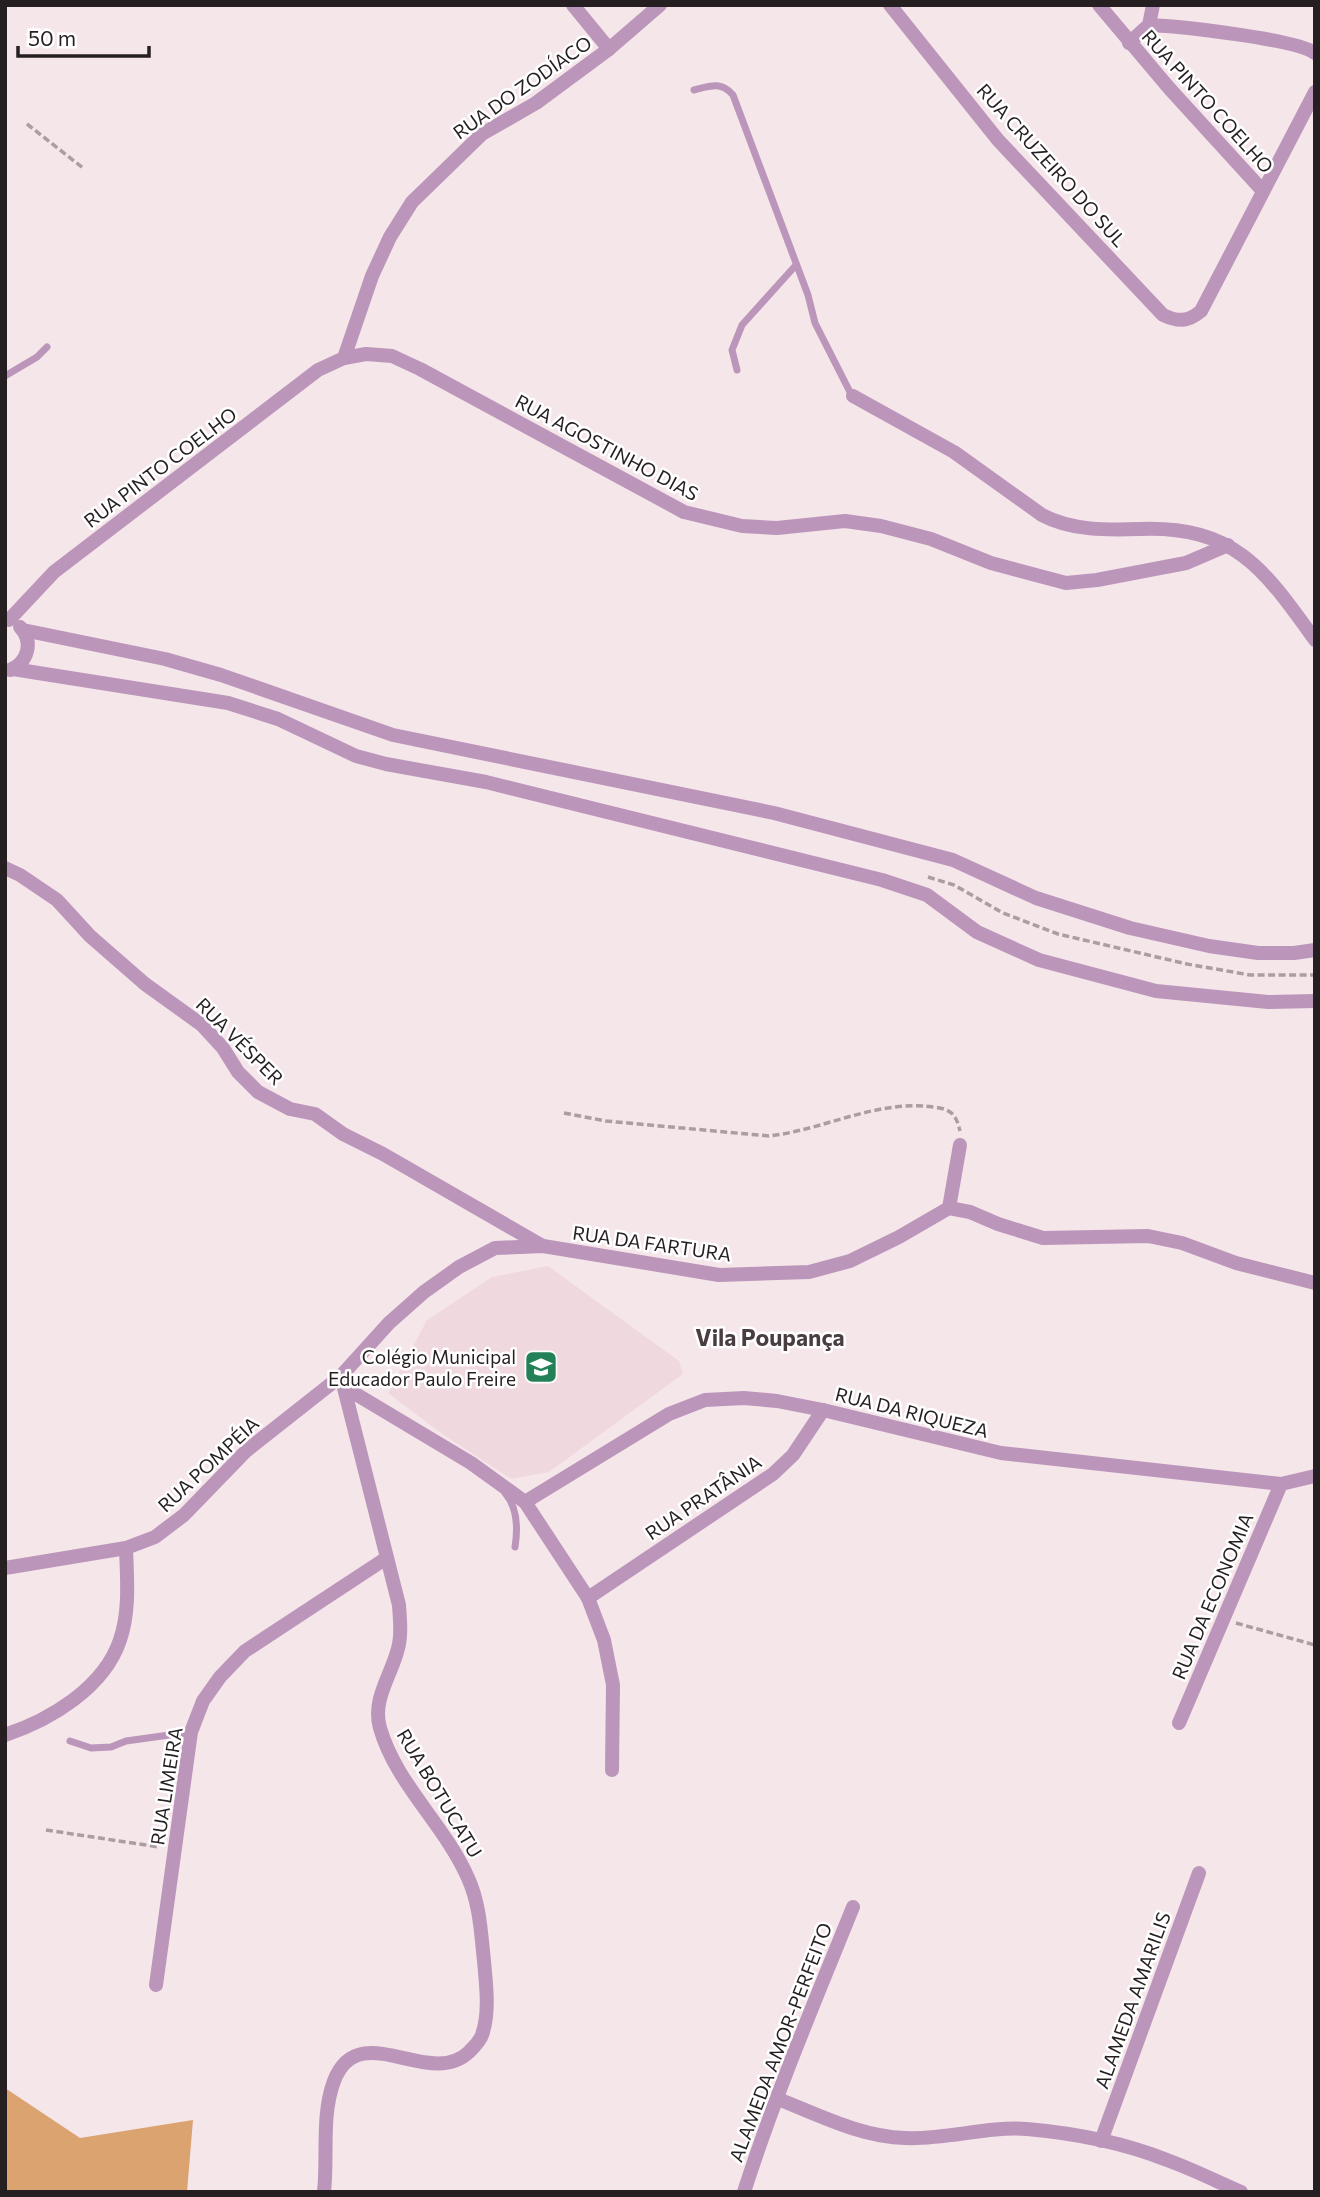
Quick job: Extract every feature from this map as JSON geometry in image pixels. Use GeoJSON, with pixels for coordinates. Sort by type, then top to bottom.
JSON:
{"type":"FeatureCollection","features":[{"type":"Feature","properties":{"kind":"street"},"geometry":{"type":"LineString","coordinates":[[573,5],[609,49]]}},
{"type":"Feature","properties":{"kind":"street","name":"RUA DO ZODÍACO"},"geometry":{"type":"LineString","coordinates":[[344,358],[372,276],[390,237],[412,202],[482,134],[536,103],[609,49],[660,5]]}},
{"type":"Feature","properties":{"kind":"street","name":"RUA CRUZEIRO DO SUL"},"geometry":{"type":"LineString","coordinates":[[890,5],[998,140],[1163,315],[1182,321],[1189,320],[1201,311],[1262,190]]}},
{"type":"Feature","properties":{"kind":"street","name":"RUA PINTO COELHO"},"geometry":{"type":"LineString","coordinates":[[1099,5],[1129,43],[1262,190]]}},
{"type":"Feature","properties":{"kind":"street"},"geometry":{"type":"LineString","coordinates":[[1129,43],[1149,25],[1153,5]]}},
{"type":"Feature","properties":{"kind":"street"},"geometry":{"type":"LineString","coordinates":[[1149,25],[1187,28],[1312,52]]}},
{"type":"Feature","properties":{"kind":"street"},"geometry":{"type":"LineString","coordinates":[[1262,190],[1315,92]]}},
{"type":"Feature","properties":{"kind":"street","name":"RUA AGOSTINHO DIAS"},"geometry":{"type":"LineString","coordinates":[[344,358],[366,354],[392,356],[684,512],[713,521],[777,528],[845,521],[881,526],[931,539],[991,563],[1066,583],[1097,580],[1186,563],[1228,545]]}},
{"type":"Feature","properties":{"kind":"street","name":"RUA PINTO COELHO"},"geometry":{"type":"LineString","coordinates":[[7,620],[54,572],[290,390],[318,370],[344,358]]}},
{"type":"Feature","properties":{"kind":"street"},"geometry":{"type":"LineString","coordinates":[[853,396],[954,452],[1019,500],[1055,522],[1110,530],[1175,529],[1228,545],[1259,568],[1315,639]]}},
{"type":"Feature","properties":{"kind":"street"},"geometry":{"type":"LineString","coordinates":[[7,620],[23,631],[165,659],[222,675],[393,734],[774,813],[932,854],[976,869],[1036,898],[1130,928],[1209,946],[1258,953],[1315,950]]}},
{"type":"Feature","properties":{"kind":"street"},"geometry":{"type":"LineString","coordinates":[[9,670],[26,656],[27,638],[23,631]]}},
{"type":"Feature","properties":{"kind":"street"},"geometry":{"type":"LineString","coordinates":[[9,670],[228,703],[278,719],[356,756],[486,782],[882,880],[927,895],[977,932],[1039,960],[1156,991],[1268,1002],[1315,1001]]}},
{"type":"Feature","properties":{"kind":"street","name":"RUA VÉSPER"},"geometry":{"type":"LineString","coordinates":[[5,868],[57,900],[90,936],[145,984],[202,1025],[223,1048],[238,1072],[258,1092],[290,1110],[315,1114],[343,1135],[383,1154],[543,1246]]}},
{"type":"Feature","properties":{"kind":"street"},"geometry":{"type":"LineString","coordinates":[[960,1145],[949,1208],[970,1212],[1043,1238],[1160,1238],[1182,1243],[1236,1263],[1315,1283]]}},
{"type":"Feature","properties":{"kind":"street","name":"RUA DA FARTURA"},"geometry":{"type":"LineString","coordinates":[[343,1382],[389,1323],[424,1292],[459,1267],[495,1248],[543,1246],[719,1275],[809,1272],[850,1261],[949,1208]]}},
{"type":"Feature","properties":{"kind":"street"},"geometry":{"type":"LineString","coordinates":[[343,1382],[494,1479],[525,1502],[588,1598],[604,1640],[613,1685],[612,1770]]}},
{"type":"Feature","properties":{"kind":"street","name":"RUA POMPÉIA"},"geometry":{"type":"LineString","coordinates":[[5,1568],[126,1548],[155,1537],[184,1515],[246,1451],[343,1382]]}},
{"type":"Feature","properties":{"kind":"street","name":"RUA BOTUCATU"},"geometry":{"type":"LineString","coordinates":[[324,2192],[327,2107],[334,2080],[344,2064],[356,2055],[372,2052],[436,2065],[452,2063],[464,2057],[481,2037],[486,2012],[479,1916],[469,1880],[439,1828],[400,1772],[379,1725],[378,1708],[401,1637],[399,1605],[385,1559],[343,1382]]}},
{"type":"Feature","properties":{"kind":"street","name":"RUA DA RIQUEZA"},"geometry":{"type":"LineString","coordinates":[[525,1502],[669,1414],[705,1400],[744,1398],[823,1410],[1001,1453],[1281,1484],[1315,1476]]}},
{"type":"Feature","properties":{"kind":"street","name":"RUA PRATÂNIA"},"geometry":{"type":"LineString","coordinates":[[588,1598],[773,1475],[793,1455],[823,1410]]}},
{"type":"Feature","properties":{"kind":"street","name":"RUA DA ECONOMIA"},"geometry":{"type":"LineString","coordinates":[[1179,1723],[1281,1484]]}},
{"type":"Feature","properties":{"kind":"street"},"geometry":{"type":"LineString","coordinates":[[5,1735],[52,1714],[88,1687],[107,1665],[120,1640],[128,1593],[126,1548]]}},
{"type":"Feature","properties":{"kind":"street","name":"RUA LIMEIRA"},"geometry":{"type":"LineString","coordinates":[[156,1985],[191,1732],[203,1701],[220,1677],[245,1651],[385,1559]]}},
{"type":"Feature","properties":{"kind":"street","name":"ALAMEDA AMARILIS"},"geometry":{"type":"LineString","coordinates":[[1101,2141],[1199,1873]]}},
{"type":"Feature","properties":{"kind":"street","name":"ALAMEDA AMOR-PERFEITO"},"geometry":{"type":"LineString","coordinates":[[744,2192],[802,2032],[853,1907]]}},
{"type":"Feature","properties":{"kind":"street"},"geometry":{"type":"LineString","coordinates":[[778,2099],[838,2123],[888,2137],[907,2138],[996,2129],[1024,2129],[1101,2141],[1166,2159],[1241,2192]]}},
{"type":"Feature","properties":{"kind":"lane"},"geometry":{"type":"LineString","coordinates":[[694,90],[721,85],[733,95],[808,295],[815,323],[853,396]]}},
{"type":"Feature","properties":{"kind":"lane"},"geometry":{"type":"LineString","coordinates":[[737,370],[732,350],[742,325],[796,265]]}},
{"type":"Feature","properties":{"kind":"lane"},"geometry":{"type":"LineString","coordinates":[[5,376],[37,357],[47,347]]}},
{"type":"Feature","properties":{"kind":"lane"},"geometry":{"type":"LineString","coordinates":[[494,1479],[510,1499],[517,1519],[515,1547]]}},
{"type":"Feature","properties":{"kind":"lane"},"geometry":{"type":"LineString","coordinates":[[70,1741],[91,1748],[111,1747],[125,1741],[191,1732]]}},
{"type":"Feature","properties":{"kind":"path"},"geometry":{"type":"LineString","coordinates":[[27,124],[83,168]]}},
{"type":"Feature","properties":{"kind":"path"},"geometry":{"type":"LineString","coordinates":[[564,1113],[606,1121],[769,1136],[791,1134],[882,1107],[927,1106],[951,1112],[957,1119],[960,1145]]}},
{"type":"Feature","properties":{"kind":"path"},"geometry":{"type":"LineString","coordinates":[[1223,1619],[1315,1646]]}},
{"type":"Feature","properties":{"kind":"path"},"geometry":{"type":"LineString","coordinates":[[46,1829],[175,1850]]}},
{"type":"Feature","properties":{"kind":"shaded area","name":"Colégio Municipal Educador Paulo Freire"},"geometry":{"type":"Polygon","coordinates":[[[548,1266],[679,1361],[683,1374],[549,1472],[511,1479],[438,1431],[388,1393],[427,1320],[492,1277],[548,1266]]]}},
{"type":"Feature","properties":{"kind":"shaded area"},"geometry":{"type":"Polygon","coordinates":[[[5,2088],[80,2138],[193,2120],[187,2192],[5,2192],[5,2088]]]}},
{"type":"Feature","properties":{"kind":"place","name":"Colégio Municipal Educador Paulo Freire"},"geometry":{"type":"Point","coordinates":[541,1367]}},
{"type":"Feature","properties":{"kind":"district","name":"Vila Poupança"},"geometry":{"type":"Point","coordinates":[770,1337]}}]}
